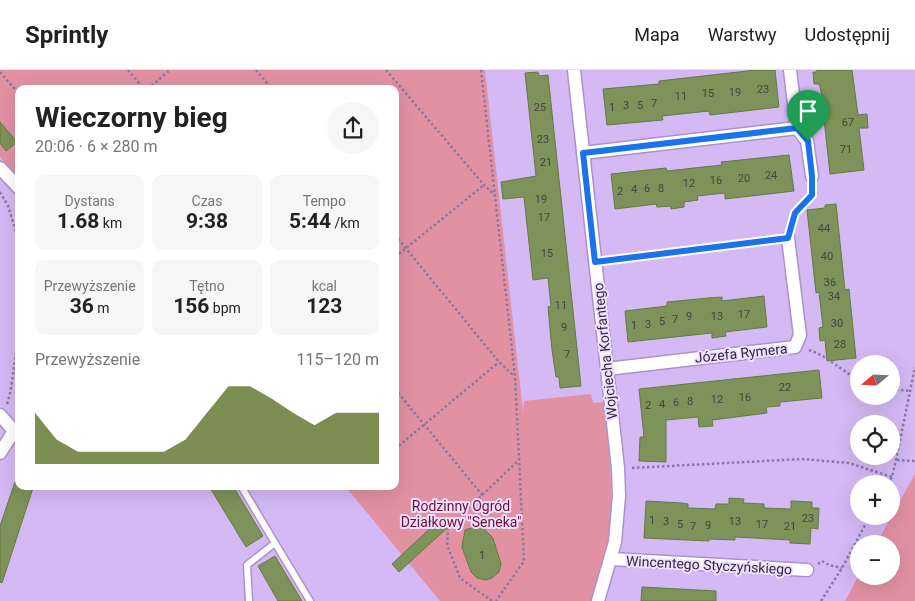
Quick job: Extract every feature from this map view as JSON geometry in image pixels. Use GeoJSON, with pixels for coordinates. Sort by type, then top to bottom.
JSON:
{"type":"FeatureCollection","features":[{"type":"Feature","properties":{"kind":"street","name":"Wojciecha Korfantego"},"geometry":{"type":"LineString","coordinates":[[574,70],[618,468],[617,524],[611,559],[598,601]]}},
{"type":"Feature","properties":{"kind":"street"},"geometry":{"type":"LineString","coordinates":[[790,70],[797,128],[808,141],[812,176]]}},
{"type":"Feature","properties":{"kind":"street"},"geometry":{"type":"LineString","coordinates":[[583,153],[797,128]]}},
{"type":"Feature","properties":{"kind":"street"},"geometry":{"type":"LineString","coordinates":[[0,168],[15,184]]}},
{"type":"Feature","properties":{"kind":"street","name":"Józefa Rymera"},"geometry":{"type":"LineString","coordinates":[[607,369],[795,347],[800,335],[788,238]]}},
{"type":"Feature","properties":{"kind":"street"},"geometry":{"type":"LineString","coordinates":[[1,416],[15,428]]}},
{"type":"Feature","properties":{"kind":"street"},"geometry":{"type":"LineString","coordinates":[[0,453],[15,430]]}},
{"type":"Feature","properties":{"kind":"street","name":"Wincentego Styczyńskiego"},"geometry":{"type":"LineString","coordinates":[[611,559],[808,570]]}},
{"type":"Feature","properties":{"kind":"lane"},"geometry":{"type":"LineString","coordinates":[[243,490],[310,601]]}},
{"type":"Feature","properties":{"kind":"lane"},"geometry":{"type":"LineString","coordinates":[[249,601],[247,565],[276,543]]}},
{"type":"Feature","properties":{"kind":"path"},"geometry":{"type":"LineString","coordinates":[[128,70],[141,85]]}},
{"type":"Feature","properties":{"kind":"path"},"geometry":{"type":"LineString","coordinates":[[153,85],[170,70]]}},
{"type":"Feature","properties":{"kind":"path"},"geometry":{"type":"LineString","coordinates":[[256,70],[269,85]]}},
{"type":"Feature","properties":{"kind":"path"},"geometry":{"type":"LineString","coordinates":[[386,70],[399,85]]}},
{"type":"Feature","properties":{"kind":"path"},"geometry":{"type":"LineString","coordinates":[[481,70],[496,195],[514,376],[524,561],[496,601]]}},
{"type":"Feature","properties":{"kind":"path"},"geometry":{"type":"LineString","coordinates":[[0,72],[15,89]]}},
{"type":"Feature","properties":{"kind":"path"},"geometry":{"type":"LineString","coordinates":[[399,85],[484,185],[496,195]]}},
{"type":"Feature","properties":{"kind":"path"},"geometry":{"type":"LineString","coordinates":[[595,262],[788,238],[795,213],[812,195],[812,176]]}},
{"type":"Feature","properties":{"kind":"path"},"geometry":{"type":"LineString","coordinates":[[399,254],[484,185]]}},
{"type":"Feature","properties":{"kind":"path"},"geometry":{"type":"LineString","coordinates":[[0,192],[8,206],[15,228]]}},
{"type":"Feature","properties":{"kind":"path"},"geometry":{"type":"LineString","coordinates":[[399,240],[500,362],[514,376]]}},
{"type":"Feature","properties":{"kind":"path"},"geometry":{"type":"LineString","coordinates":[[795,347],[812,351],[850,374]]}},
{"type":"Feature","properties":{"kind":"path"},"geometry":{"type":"LineString","coordinates":[[1,416],[12,390],[15,359]]}},
{"type":"Feature","properties":{"kind":"path"},"geometry":{"type":"LineString","coordinates":[[399,446],[500,362]]}},
{"type":"Feature","properties":{"kind":"path"},"geometry":{"type":"LineString","coordinates":[[900,440],[915,367]]}},
{"type":"Feature","properties":{"kind":"path"},"geometry":{"type":"LineString","coordinates":[[900,390],[910,391]]}},
{"type":"Feature","properties":{"kind":"path"},"geometry":{"type":"LineString","coordinates":[[399,394],[483,496]]}},
{"type":"Feature","properties":{"kind":"path"},"geometry":{"type":"LineString","coordinates":[[618,468],[802,459],[850,463],[886,475]]}},
{"type":"Feature","properties":{"kind":"path"},"geometry":{"type":"LineString","coordinates":[[900,460],[915,461]]}},
{"type":"Feature","properties":{"kind":"path"},"geometry":{"type":"LineString","coordinates":[[492,601],[460,578],[447,545],[448,527],[518,461]]}},
{"type":"Feature","properties":{"kind":"path"},"geometry":{"type":"LineString","coordinates":[[821,601],[842,568],[865,525]]}},
{"type":"Feature","properties":{"kind":"path"},"geometry":{"type":"LineString","coordinates":[[808,570],[822,561],[842,568]]}},
{"type":"Feature","properties":{"kind":"green space","name":"Rodzinny Ogród Działkowy \"Seneka\""},"geometry":{"type":"Polygon","coordinates":[[[0,70],[485,70],[523,412],[524,401],[591,394],[593,403],[604,402],[611,474],[611,518],[607,550],[592,601],[440,601],[348,490],[399,490],[399,85],[15,85],[15,174],[0,157],[0,70]]]}},
{"type":"Feature","properties":{"kind":"green space"},"geometry":{"type":"Polygon","coordinates":[[[915,474],[915,601],[845,601],[854,585],[900,585],[900,535],[881,535],[887,525],[900,525],[900,501],[915,474]]]}},
{"type":"Feature","properties":{"kind":"building"},"geometry":{"type":"Polygon","coordinates":[[[756,70],[775,70],[779,107],[710,115],[709,111],[662,116],[663,120],[607,125],[603,89],[659,84],[659,81],[756,70]]]}},
{"type":"Feature","properties":{"kind":"building"},"geometry":{"type":"Polygon","coordinates":[[[817,70],[852,70],[858,115],[867,114],[868,128],[859,128],[864,170],[830,174],[821,91],[819,84],[814,84],[813,72],[817,72],[817,70]]]}},
{"type":"Feature","properties":{"kind":"building"},"geometry":{"type":"Polygon","coordinates":[[[538,72],[539,76],[548,75],[581,386],[560,388],[559,377],[556,377],[548,307],[551,306],[548,278],[533,280],[524,197],[503,199],[501,182],[536,176],[525,73],[538,72]]]}},
{"type":"Feature","properties":{"kind":"building"},"geometry":{"type":"Polygon","coordinates":[[[0,122],[15,140],[15,144],[6,151],[0,143],[0,122]]]}},
{"type":"Feature","properties":{"kind":"building"},"geometry":{"type":"Polygon","coordinates":[[[789,155],[794,191],[725,199],[725,193],[697,196],[698,200],[684,202],[684,207],[671,209],[671,206],[657,207],[656,204],[615,209],[611,174],[666,168],[667,171],[722,165],[721,162],[789,155]]]}},
{"type":"Feature","properties":{"kind":"building"},"geometry":{"type":"Polygon","coordinates":[[[836,204],[845,290],[849,289],[856,355],[850,355],[850,359],[827,361],[825,340],[820,341],[819,328],[823,327],[819,292],[816,293],[807,210],[825,208],[825,205],[836,204]]]}},
{"type":"Feature","properties":{"kind":"building"},"geometry":{"type":"Polygon","coordinates":[[[764,296],[767,327],[725,332],[726,336],[712,338],[712,333],[628,342],[625,311],[667,306],[667,302],[722,297],[722,301],[764,296]]]}},
{"type":"Feature","properties":{"kind":"building"},"geometry":{"type":"Polygon","coordinates":[[[819,370],[822,398],[780,402],[780,406],[766,407],[767,413],[712,420],[713,426],[699,427],[698,417],[666,420],[666,462],[639,461],[640,437],[644,437],[639,389],[819,370]]]}},
{"type":"Feature","properties":{"kind":"building"},"geometry":{"type":"Polygon","coordinates":[[[15,482],[15,490],[32,490],[2,583],[0,582],[0,526],[15,482]]]}},
{"type":"Feature","properties":{"kind":"building"},"geometry":{"type":"Polygon","coordinates":[[[211,490],[235,490],[263,536],[246,547],[211,490]]]}},
{"type":"Feature","properties":{"kind":"building"},"geometry":{"type":"Polygon","coordinates":[[[729,498],[744,499],[743,503],[764,504],[764,508],[791,509],[791,501],[812,502],[812,508],[819,508],[818,529],[811,528],[810,544],[790,543],[790,540],[735,537],[735,540],[709,539],[709,541],[644,538],[646,501],[682,503],[688,504],[688,508],[715,509],[716,504],[729,504],[729,498]]]}},
{"type":"Feature","properties":{"kind":"building"},"geometry":{"type":"Polygon","coordinates":[[[440,519],[448,527],[399,572],[392,564],[440,519]]]}},
{"type":"Feature","properties":{"kind":"building"},"geometry":{"type":"Polygon","coordinates":[[[480,525],[493,538],[501,564],[499,572],[486,580],[477,578],[471,572],[462,547],[465,530],[480,525]]]}},
{"type":"Feature","properties":{"kind":"building"},"geometry":{"type":"Polygon","coordinates":[[[275,556],[302,601],[278,601],[258,566],[275,556]]]}},
{"type":"Feature","properties":{"kind":"building"},"geometry":{"type":"Polygon","coordinates":[[[642,587],[716,591],[716,601],[641,601],[642,587]]]}},
{"type":"Feature","properties":{"kind":"route"},"geometry":{"type":"LineString","coordinates":[[797,128],[808,141],[812,195],[795,213],[788,238],[595,262],[583,153],[797,128]]}}]}
